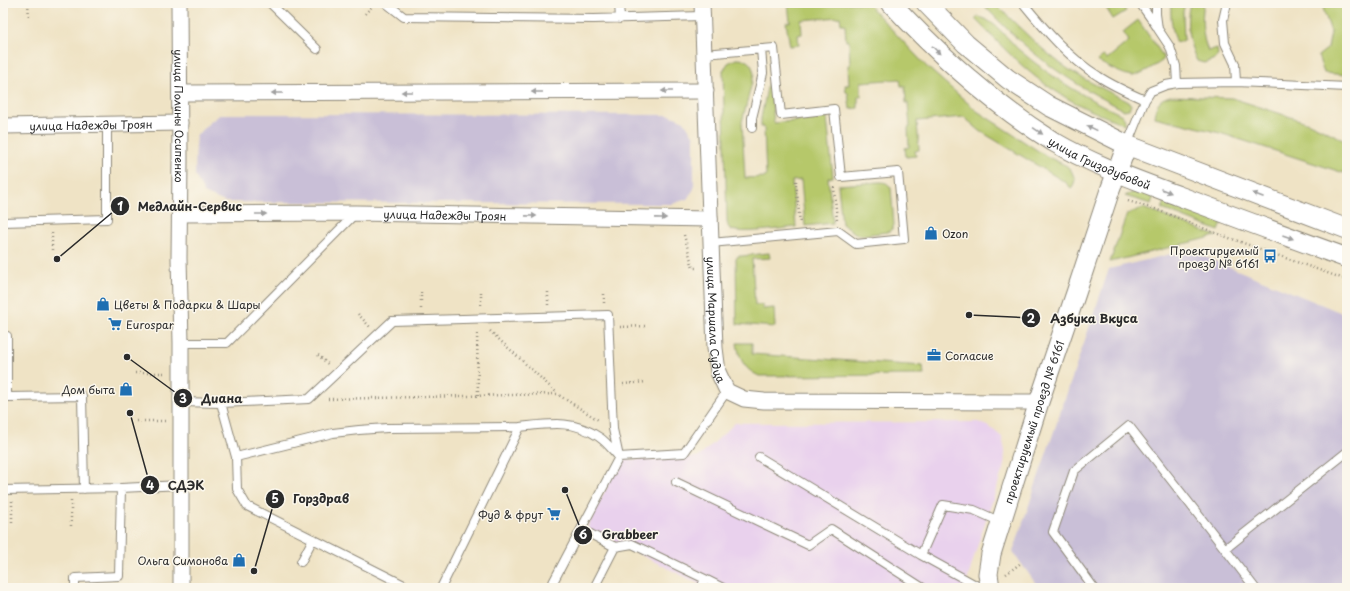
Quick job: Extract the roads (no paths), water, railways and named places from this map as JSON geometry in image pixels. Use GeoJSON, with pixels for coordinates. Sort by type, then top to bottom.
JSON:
{"type":"FeatureCollection","features":[{"type":"Feature","properties":{"kind":"street","name":"улица Полины Осипенко"},"geometry":{"type":"LineString","coordinates":[[180,3],[179,258],[181,343],[181,588]]}},
{"type":"Feature","properties":{"kind":"street","name":"улица Гризодубовой"},"geometry":{"type":"LineString","coordinates":[[891,3],[940,54],[989,96],[1055,142],[1087,159],[1117,172],[1279,234],[1347,258]]}},
{"type":"Feature","properties":{"kind":"street"},"geometry":{"type":"LineString","coordinates":[[928,5],[966,44],[1008,80],[1049,106],[1127,145],[1347,229]]}},
{"type":"Feature","properties":{"kind":"street","name":"улица Маршала Судца"},"geometry":{"type":"LineString","coordinates":[[702,10],[715,348],[718,372],[727,391],[744,399],[764,401],[1039,402]]}},
{"type":"Feature","properties":{"kind":"street"},"geometry":{"type":"LineString","coordinates":[[180,93],[706,91]]}},
{"type":"Feature","properties":{"kind":"street","name":"улица Надежды Троян"},"geometry":{"type":"LineString","coordinates":[[3,126],[180,124]]}},
{"type":"Feature","properties":{"kind":"street","name":"проектируемый проезд № 6161"},"geometry":{"type":"LineString","coordinates":[[990,588],[988,574],[990,561],[1039,402],[1109,193],[1127,145]]}},
{"type":"Feature","properties":{"kind":"street","name":"улица Надежды Троян"},"geometry":{"type":"LineString","coordinates":[[180,214],[356,213],[710,218]]}},
{"type":"Feature","properties":{"kind":"lane"},"geometry":{"type":"LineString","coordinates":[[270,3],[317,49]]}},
{"type":"Feature","properties":{"kind":"lane"},"geometry":{"type":"LineString","coordinates":[[386,3],[404,17],[620,19],[702,10]]}},
{"type":"Feature","properties":{"kind":"lane"},"geometry":{"type":"LineString","coordinates":[[619,3],[620,19]]}},
{"type":"Feature","properties":{"kind":"lane"},"geometry":{"type":"LineString","coordinates":[[1023,3],[1064,49],[1086,67],[1115,86],[1146,100]]}},
{"type":"Feature","properties":{"kind":"lane"},"geometry":{"type":"LineString","coordinates":[[1140,3],[1170,47],[1176,66],[1177,83]]}},
{"type":"Feature","properties":{"kind":"lane"},"geometry":{"type":"LineString","coordinates":[[1156,3],[1158,29]]}},
{"type":"Feature","properties":{"kind":"lane"},"geometry":{"type":"LineString","coordinates":[[1227,3],[1223,20],[1225,43],[1235,64],[1236,82]]}},
{"type":"Feature","properties":{"kind":"lane"},"geometry":{"type":"LineString","coordinates":[[704,54],[774,48],[781,115],[834,109],[841,177],[898,172],[904,239],[856,244],[838,231],[711,243]]}},
{"type":"Feature","properties":{"kind":"lane"},"geometry":{"type":"LineString","coordinates":[[752,128],[752,118],[763,73],[761,49]]}},
{"type":"Feature","properties":{"kind":"lane"},"geometry":{"type":"LineString","coordinates":[[1127,145],[1151,91],[1166,85],[1177,83],[1236,82],[1347,87]]}},
{"type":"Feature","properties":{"kind":"lane"},"geometry":{"type":"LineString","coordinates":[[3,222],[107,219],[107,124]]}},
{"type":"Feature","properties":{"kind":"lane"},"geometry":{"type":"LineString","coordinates":[[181,343],[227,343],[356,213]]}},
{"type":"Feature","properties":{"kind":"lane"},"geometry":{"type":"LineString","coordinates":[[181,402],[221,403],[309,399],[392,321],[608,315],[612,429],[619,457],[550,588]]}},
{"type":"Feature","properties":{"kind":"lane"},"geometry":{"type":"LineString","coordinates":[[7,336],[7,397],[82,396],[84,489]]}},
{"type":"Feature","properties":{"kind":"lane"},"geometry":{"type":"LineString","coordinates":[[236,457],[333,433],[359,430],[387,428],[520,427],[561,424],[579,426],[600,437],[619,457],[684,453],[727,391]]}},
{"type":"Feature","properties":{"kind":"lane"},"geometry":{"type":"LineString","coordinates":[[221,403],[236,457],[237,489],[247,506],[410,588]]}},
{"type":"Feature","properties":{"kind":"lane"},"geometry":{"type":"LineString","coordinates":[[1094,588],[1053,532],[1074,471],[1129,426],[1255,588]]}},
{"type":"Feature","properties":{"kind":"lane"},"geometry":{"type":"LineString","coordinates":[[441,588],[520,427]]}},
{"type":"Feature","properties":{"kind":"lane"},"geometry":{"type":"LineString","coordinates":[[1225,549],[1347,452]]}},
{"type":"Feature","properties":{"kind":"lane"},"geometry":{"type":"LineString","coordinates":[[759,457],[921,555],[981,588]]}},
{"type":"Feature","properties":{"kind":"lane"},"geometry":{"type":"LineString","coordinates":[[676,482],[808,545],[831,529],[924,588]]}},
{"type":"Feature","properties":{"kind":"lane"},"geometry":{"type":"LineString","coordinates":[[7,490],[121,488],[181,485]]}},
{"type":"Feature","properties":{"kind":"lane"},"geometry":{"type":"LineString","coordinates":[[75,588],[75,578],[120,576],[121,488]]}},
{"type":"Feature","properties":{"kind":"lane"},"geometry":{"type":"LineString","coordinates":[[921,555],[943,505],[974,510],[1002,522]]}},
{"type":"Feature","properties":{"kind":"lane"},"geometry":{"type":"LineString","coordinates":[[581,529],[615,548],[632,544],[722,588]]}},
{"type":"Feature","properties":{"kind":"lane"},"geometry":{"type":"LineString","coordinates":[[301,562],[313,539]]}},
{"type":"Feature","properties":{"kind":"lane"},"geometry":{"type":"LineString","coordinates":[[594,588],[615,548]]}},
{"type":"Feature","properties":{"kind":"lane"},"geometry":{"type":"LineString","coordinates":[[701,588],[705,580]]}},
{"type":"Feature","properties":{"kind":"place","name":"Ozon"},"geometry":{"type":"Point","coordinates":[931,233]}},
{"type":"Feature","properties":{"kind":"place","name":"Проектируемый проезд № 6161"},"geometry":{"type":"Point","coordinates":[1270,256]}},
{"type":"Feature","properties":{"kind":"place","name":"Медлайн-Сервис"},"geometry":{"type":"Point","coordinates":[57,259]}},
{"type":"Feature","properties":{"kind":"place","name":"Цветы & Подарки & Шары"},"geometry":{"type":"Point","coordinates":[103,304]}},
{"type":"Feature","properties":{"kind":"place","name":"Азбука Вкуса"},"geometry":{"type":"Point","coordinates":[969,315]}},
{"type":"Feature","properties":{"kind":"place","name":"Eurospar"},"geometry":{"type":"Point","coordinates":[115,324]}},
{"type":"Feature","properties":{"kind":"place","name":"Согласие"},"geometry":{"type":"Point","coordinates":[934,355]}},
{"type":"Feature","properties":{"kind":"place","name":"Диана"},"geometry":{"type":"Point","coordinates":[127,357]}},
{"type":"Feature","properties":{"kind":"place","name":"Дом быта"},"geometry":{"type":"Point","coordinates":[126,389]}},
{"type":"Feature","properties":{"kind":"place","name":"СДЭК"},"geometry":{"type":"Point","coordinates":[130,413]}},
{"type":"Feature","properties":{"kind":"place","name":"Grabbeer"},"geometry":{"type":"Point","coordinates":[565,490]}},
{"type":"Feature","properties":{"kind":"place","name":"Фуд & фрут"},"geometry":{"type":"Point","coordinates":[554,514]}},
{"type":"Feature","properties":{"kind":"place","name":"Ольга Симонова"},"geometry":{"type":"Point","coordinates":[239,560]}},
{"type":"Feature","properties":{"kind":"place","name":"Горздрав"},"geometry":{"type":"Point","coordinates":[254,571]}}]}
